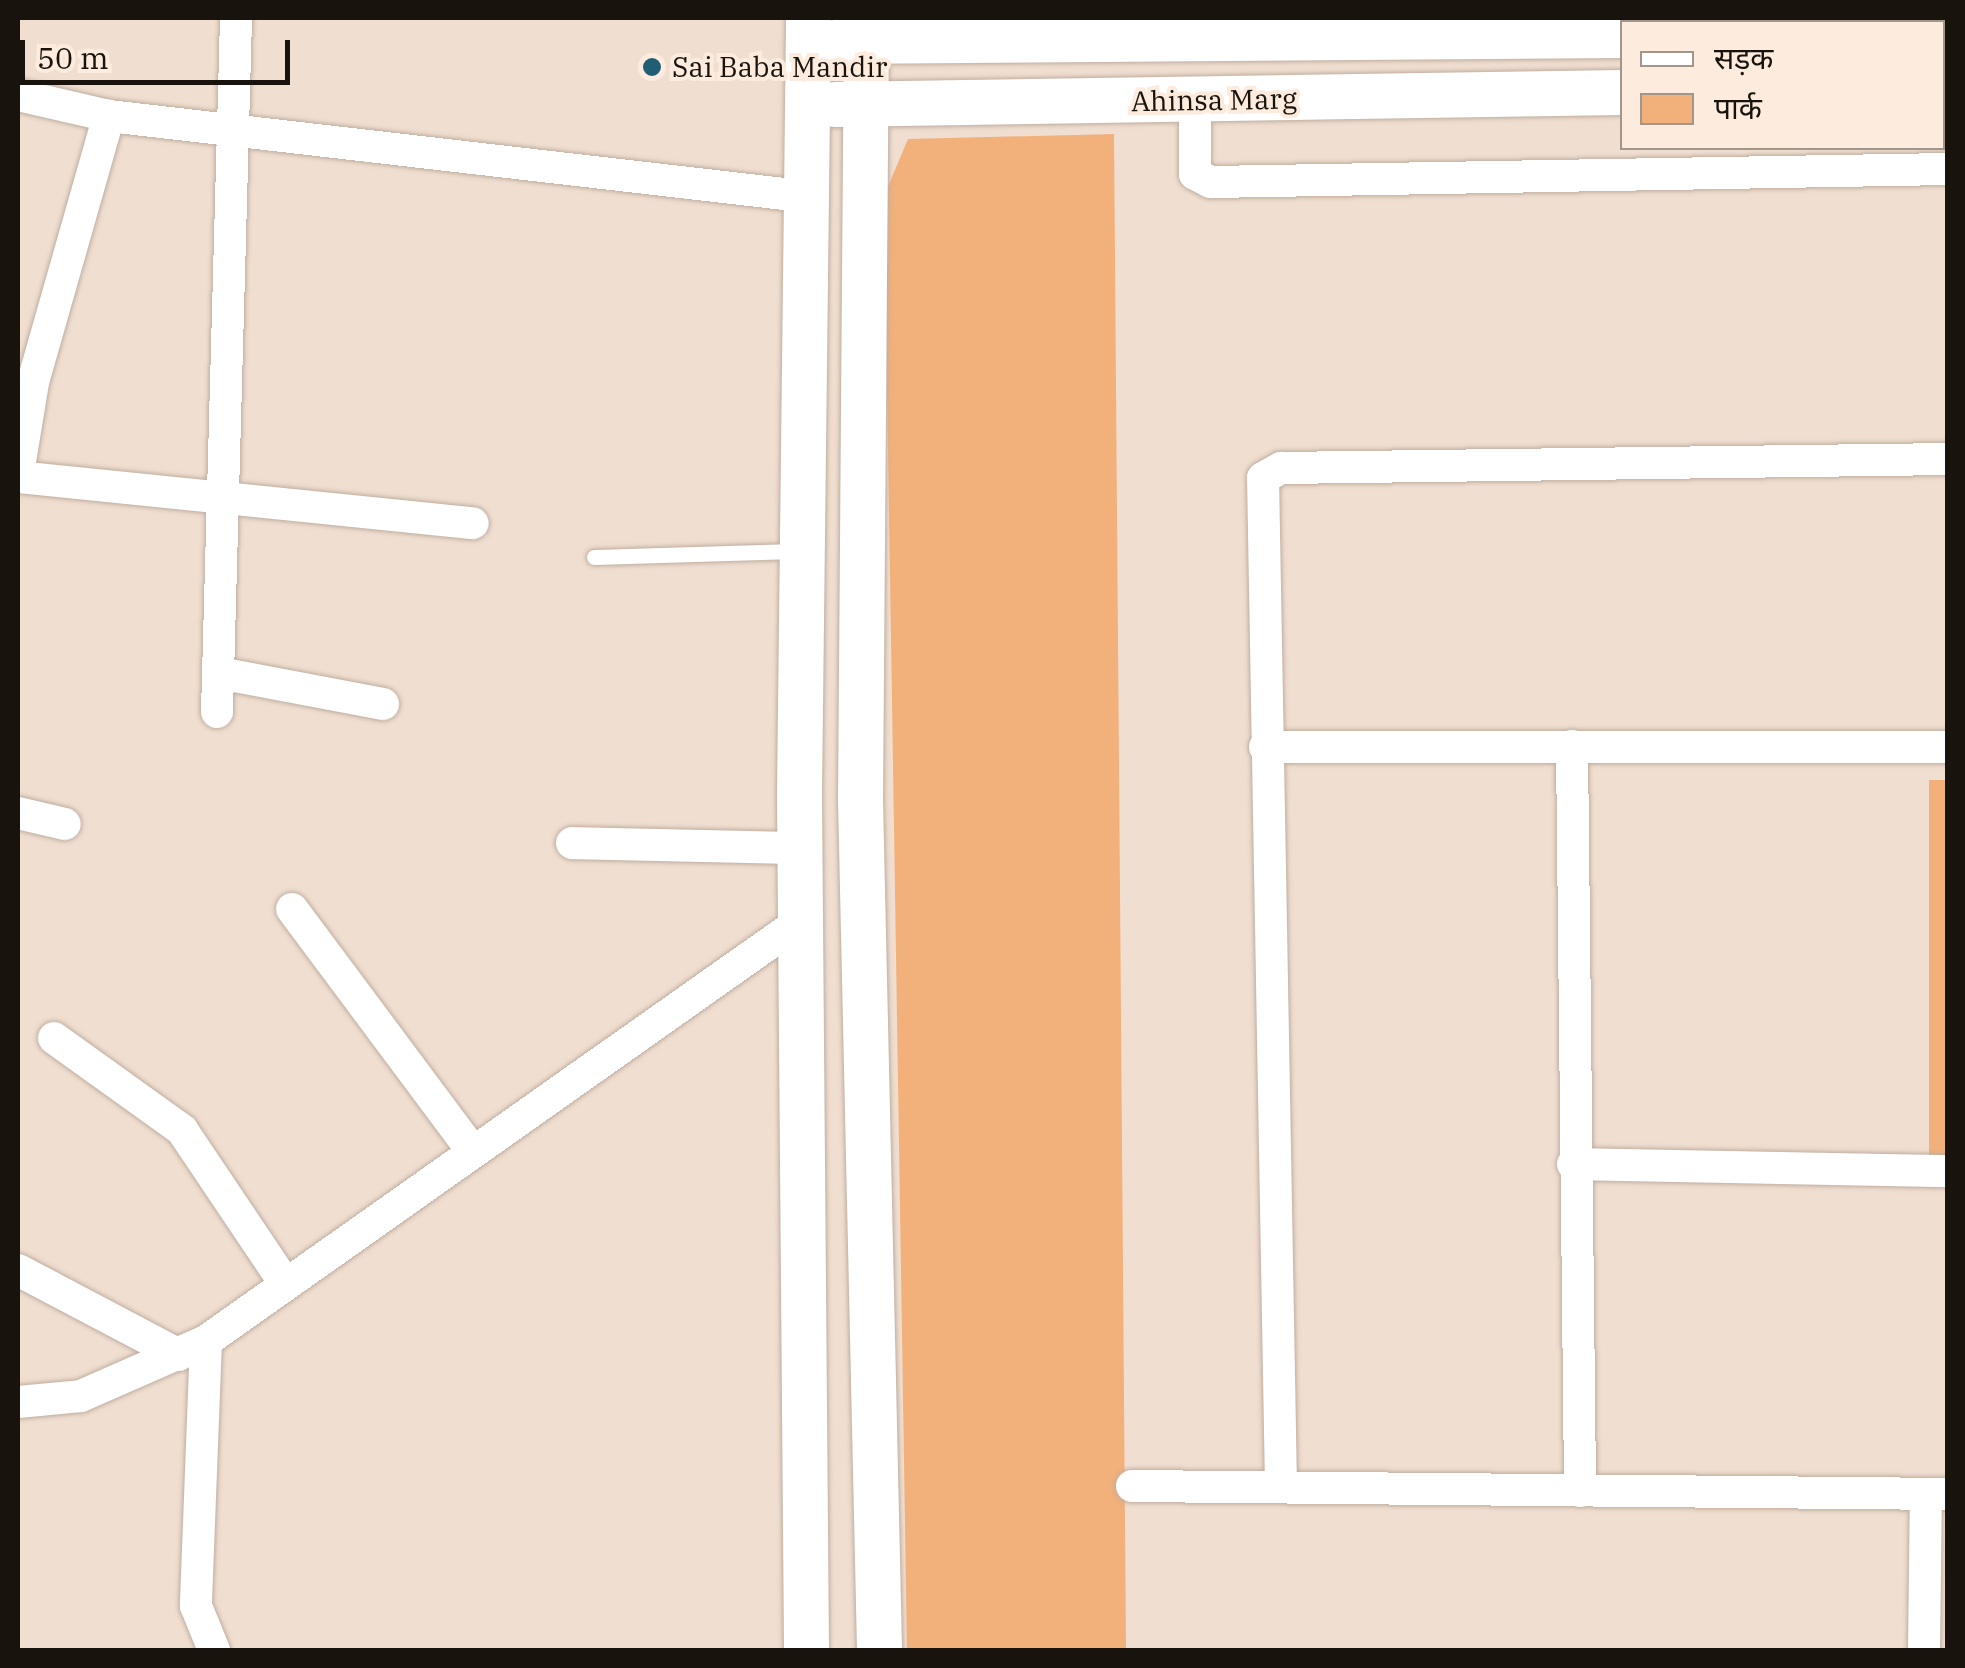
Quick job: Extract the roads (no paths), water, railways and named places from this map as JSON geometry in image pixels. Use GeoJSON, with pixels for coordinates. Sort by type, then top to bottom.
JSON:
{"type":"FeatureCollection","features":[{"type":"Feature","properties":{"kind":"street"},"geometry":{"type":"LineString","coordinates":[[217,712],[236,18]]}},
{"type":"Feature","properties":{"kind":"street"},"geometry":{"type":"LineString","coordinates":[[806,1650],[799,848],[802,196],[807,29],[1620,35]]}},
{"type":"Feature","properties":{"kind":"street"},"geometry":{"type":"LineString","coordinates":[[866,29],[860,893],[878,1650]]}},
{"type":"Feature","properties":{"kind":"street","name":"Ahinsa Marg"},"geometry":{"type":"LineString","coordinates":[[806,104],[1620,92]]}},
{"type":"Feature","properties":{"kind":"street"},"geometry":{"type":"LineString","coordinates":[[18,95],[109,116],[802,196]]}},
{"type":"Feature","properties":{"kind":"street"},"geometry":{"type":"LineString","coordinates":[[1195,101],[1195,174],[1212,182],[1948,169]]}},
{"type":"Feature","properties":{"kind":"street"},"geometry":{"type":"LineString","coordinates":[[109,116],[33,382],[18,476],[225,504],[473,523]]}},
{"type":"Feature","properties":{"kind":"street"},"geometry":{"type":"LineString","coordinates":[[1281,1486],[1264,748],[1269,470],[1948,459]]}},
{"type":"Feature","properties":{"kind":"street"},"geometry":{"type":"LineString","coordinates":[[219,673],[383,704]]}},
{"type":"Feature","properties":{"kind":"street"},"geometry":{"type":"LineString","coordinates":[[1572,746],[1573,1164],[1580,1492]]}},
{"type":"Feature","properties":{"kind":"street"},"geometry":{"type":"LineString","coordinates":[[1264,748],[1948,747]]}},
{"type":"Feature","properties":{"kind":"street"},"geometry":{"type":"LineString","coordinates":[[18,814],[64,824]]}},
{"type":"Feature","properties":{"kind":"street"},"geometry":{"type":"LineString","coordinates":[[572,842],[799,848]]}},
{"type":"Feature","properties":{"kind":"street"},"geometry":{"type":"LineString","coordinates":[[18,1402],[81,1396],[192,1348],[473,1152],[801,908],[860,893]]}},
{"type":"Feature","properties":{"kind":"street"},"geometry":{"type":"LineString","coordinates":[[292,909],[473,1152]]}},
{"type":"Feature","properties":{"kind":"street"},"geometry":{"type":"LineString","coordinates":[[54,1038],[182,1130],[284,1283]]}},
{"type":"Feature","properties":{"kind":"street"},"geometry":{"type":"LineString","coordinates":[[1573,1164],[1948,1171]]}},
{"type":"Feature","properties":{"kind":"street"},"geometry":{"type":"LineString","coordinates":[[18,1270],[192,1348]]}},
{"type":"Feature","properties":{"kind":"street"},"geometry":{"type":"LineString","coordinates":[[192,1348],[196,1606],[214,1650]]}},
{"type":"Feature","properties":{"kind":"street"},"geometry":{"type":"LineString","coordinates":[[1132,1486],[1937,1494],[1924,1650]]}},
{"type":"Feature","properties":{"kind":"lane"},"geometry":{"type":"LineString","coordinates":[[594,557],[800,551]]}},
{"type":"Feature","properties":{"kind":"place","name":"Sai Baba Mandir"},"geometry":{"type":"Point","coordinates":[652,67]}}]}
